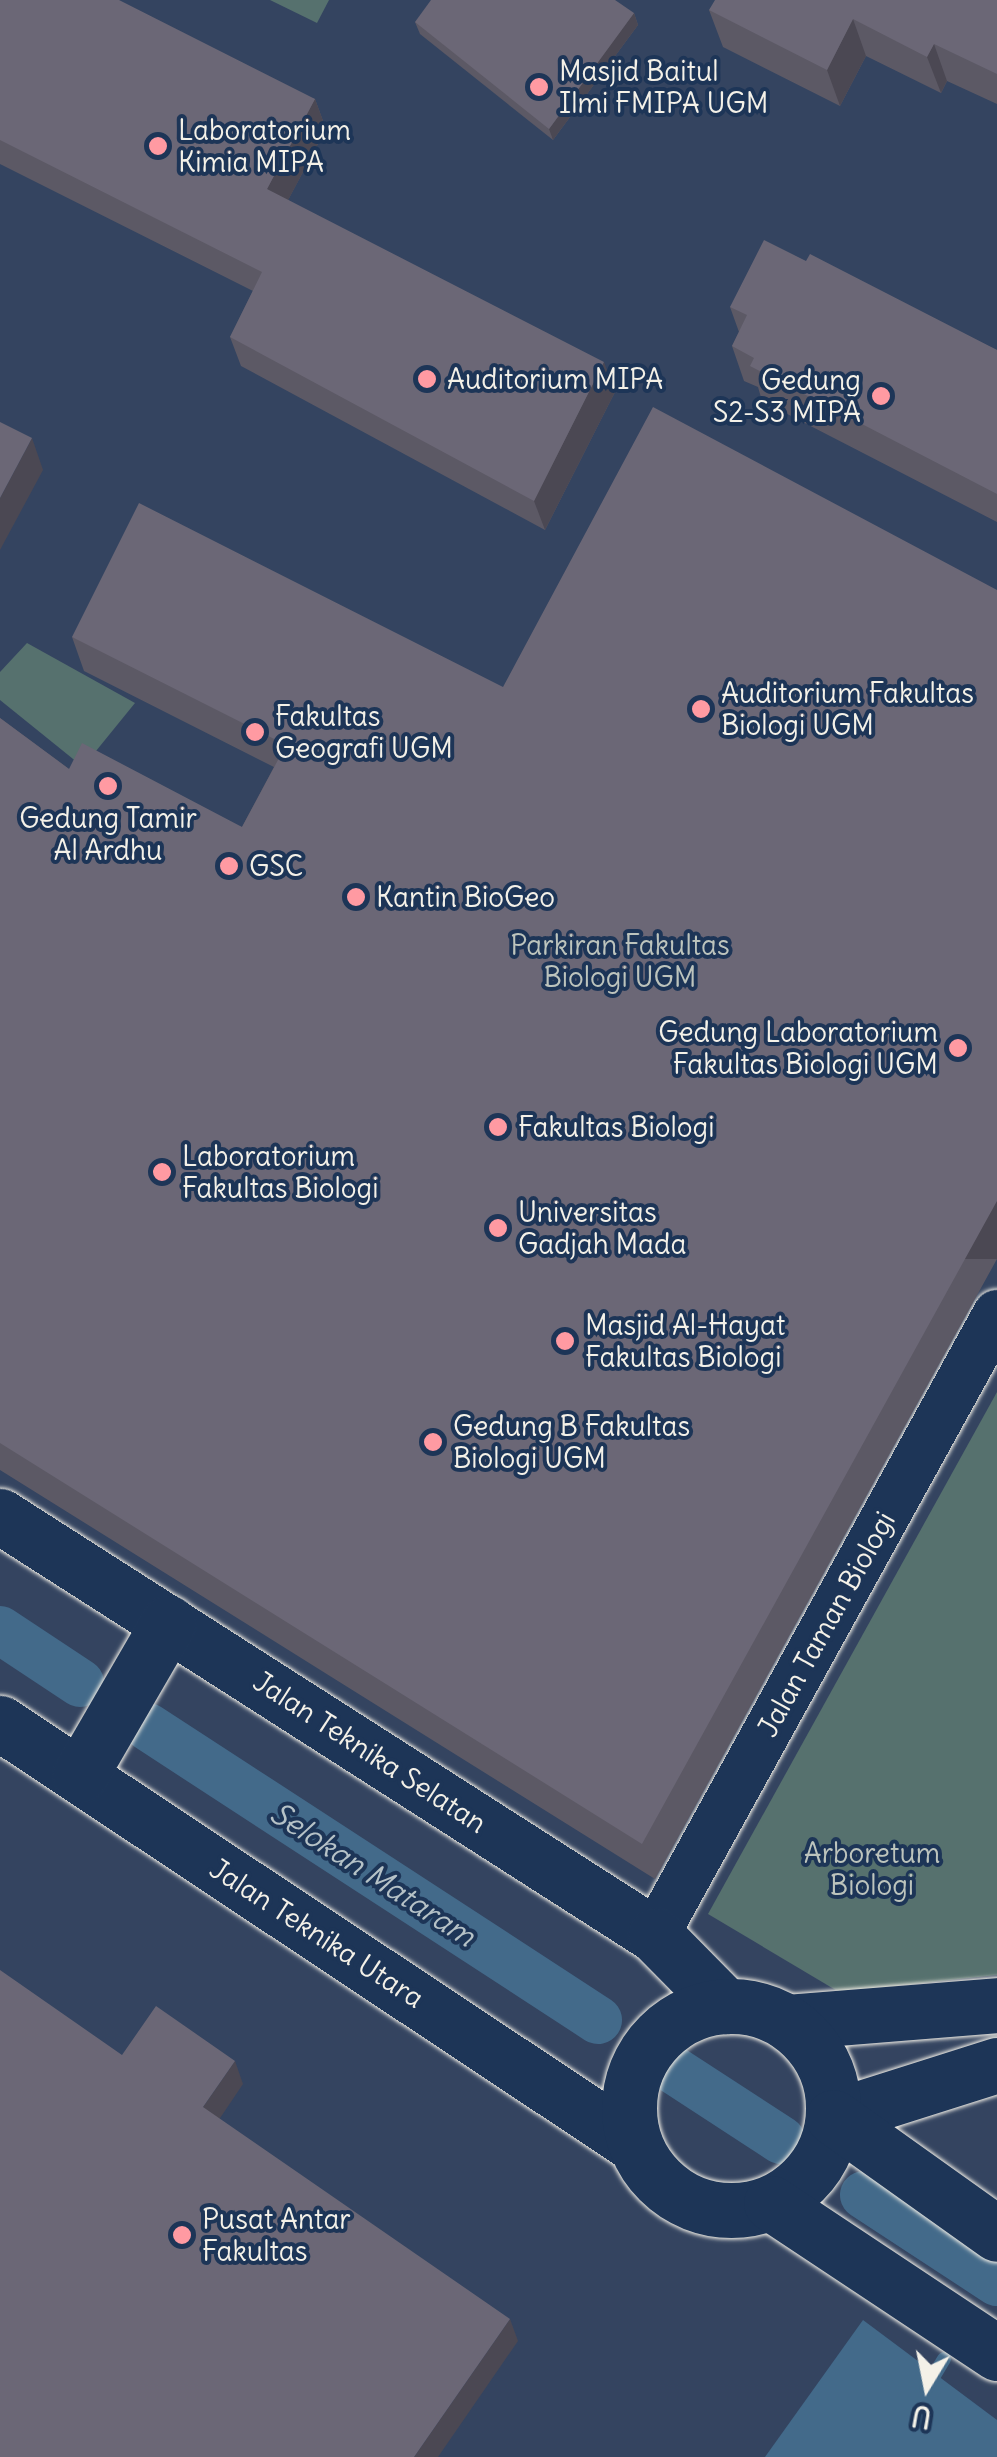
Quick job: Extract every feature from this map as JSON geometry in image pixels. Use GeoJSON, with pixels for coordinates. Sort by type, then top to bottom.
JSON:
{"type":"FeatureCollection","features":[{"type":"Feature","properties":{"kind":"main road","name":"Jalan Teknika Selatan"},"geometry":{"type":"LineString","coordinates":[[0,1516],[655,1934],[725,2006]]}},
{"type":"Feature","properties":{"kind":"main road"},"geometry":{"type":"LineString","coordinates":[[91,1756],[168,1623]]}},
{"type":"Feature","properties":{"kind":"main road","name":"Jalan Teknika Utara"},"geometry":{"type":"LineString","coordinates":[[0,1722],[91,1756],[634,2144]]}},
{"type":"Feature","properties":{"kind":"main road"},"geometry":{"type":"LineString","coordinates":[[997,2005],[787,2022],[725,2006],[666,2028],[631,2081],[634,2144],[675,2194],[706,2208],[783,2196],[997,2353]]}},
{"type":"Feature","properties":{"kind":"main road"},"geometry":{"type":"LineString","coordinates":[[787,2022],[823,2063],[830,2131]]}},
{"type":"Feature","properties":{"kind":"main road"},"geometry":{"type":"LineString","coordinates":[[783,2196],[830,2131],[997,2064]]}},
{"type":"Feature","properties":{"kind":"main road"},"geometry":{"type":"LineString","coordinates":[[830,2131],[997,2234]]}},
{"type":"Feature","properties":{"kind":"street","name":"Jalan Taman Biologi"},"geometry":{"type":"LineString","coordinates":[[655,1934],[997,1314]]}},
{"type":"Feature","properties":{"kind":"shaded area","name":"Universitas Gadjah Mada"},"geometry":{"type":"Polygon","coordinates":[[[0,0],[997,0],[997,2457],[0,2457],[0,0]]]}},
{"type":"Feature","properties":{"kind":"shaded area"},"geometry":{"type":"Polygon","coordinates":[[[863,2320],[997,2420],[997,2457],[765,2457],[863,2320]]]}},
{"type":"Feature","properties":{"kind":"green space"},"geometry":{"type":"Polygon","coordinates":[[[270,0],[329,0],[317,23],[270,0]]]}},
{"type":"Feature","properties":{"kind":"green space"},"geometry":{"type":"Polygon","coordinates":[[[27,643],[135,703],[83,767],[0,700],[0,672],[27,643]]]}},
{"type":"Feature","properties":{"kind":"green space","name":"Arboretum Biologi"},"geometry":{"type":"Polygon","coordinates":[[[997,1392],[997,1975],[839,1992],[708,1914],[997,1392]]]}},
{"type":"Feature","properties":{"kind":"building"},"geometry":{"type":"Polygon","coordinates":[[[0,0],[119,0],[315,99],[267,189],[604,362],[534,501],[230,337],[262,272],[0,140],[0,0]]]}},
{"type":"Feature","properties":{"kind":"building","name":"Masjid Baitul Ilmi FMIPA UGM"},"geometry":{"type":"Polygon","coordinates":[[[431,0],[615,0],[634,13],[549,129],[415,22],[431,0]]]}},
{"type":"Feature","properties":{"kind":"building"},"geometry":{"type":"Polygon","coordinates":[[[715,0],[997,0],[997,74],[934,44],[927,57],[853,19],[827,70],[709,10],[715,0]]]}},
{"type":"Feature","properties":{"kind":"building","name":"Gedung S2-S3 MIPA"},"geometry":{"type":"Polygon","coordinates":[[[764,240],[806,261],[810,254],[997,350],[997,494],[750,366],[754,358],[732,346],[747,315],[730,307],[764,240]]]}},
{"type":"Feature","properties":{"kind":"building","name":"Fakultas Biologi"},"geometry":{"type":"Polygon","coordinates":[[[653,407],[997,590],[997,1201],[642,1844],[0,1443],[0,718],[69,769],[82,743],[242,827],[286,745],[72,637],[139,503],[503,687],[653,407]]]}},
{"type":"Feature","properties":{"kind":"building"},"geometry":{"type":"Polygon","coordinates":[[[0,422],[32,438],[0,498],[0,422]]]}},
{"type":"Feature","properties":{"kind":"building","name":"Pusat Antar Fakultas"},"geometry":{"type":"Polygon","coordinates":[[[0,1970],[122,2055],[156,2006],[235,2061],[203,2107],[510,2319],[414,2457],[0,2457],[0,1970]]]}},
{"type":"Feature","properties":{"kind":"waterway","name":"Selokan Mataram"},"geometry":{"type":"LineString","coordinates":[[0,1630],[80,1683]]}},
{"type":"Feature","properties":{"kind":"waterway","name":"Selokan Mataram"},"geometry":{"type":"LineString","coordinates":[[148,1727],[598,2020]]}},
{"type":"Feature","properties":{"kind":"waterway"},"geometry":{"type":"LineString","coordinates":[[669,2067],[781,2140]]}},
{"type":"Feature","properties":{"kind":"waterway"},"geometry":{"type":"LineString","coordinates":[[864,2195],[997,2282]]}},
{"type":"Feature","properties":{"kind":"waterway"},"geometry":{"type":"LineString","coordinates":[[926,2389],[944,2359]]}},
{"type":"Feature","properties":{"kind":"place","name":"Masjid Baitul Ilmi FMIPA UGM"},"geometry":{"type":"Point","coordinates":[539,87]}},
{"type":"Feature","properties":{"kind":"place","name":"Laboratorium Kimia MIPA"},"geometry":{"type":"Point","coordinates":[158,146]}},
{"type":"Feature","properties":{"kind":"place","name":"Auditorium MIPA"},"geometry":{"type":"Point","coordinates":[427,379]}},
{"type":"Feature","properties":{"kind":"place","name":"Gedung S2-S3 MIPA"},"geometry":{"type":"Point","coordinates":[881,396]}},
{"type":"Feature","properties":{"kind":"place","name":"Auditorium Fakultas Biologi UGM"},"geometry":{"type":"Point","coordinates":[701,709]}},
{"type":"Feature","properties":{"kind":"place","name":"Fakultas Geografi UGM"},"geometry":{"type":"Point","coordinates":[255,732]}},
{"type":"Feature","properties":{"kind":"place","name":"Gedung Tamir Al Ardhu"},"geometry":{"type":"Point","coordinates":[108,786]}},
{"type":"Feature","properties":{"kind":"place","name":"GSC"},"geometry":{"type":"Point","coordinates":[229,866]}},
{"type":"Feature","properties":{"kind":"place","name":"Kantin BioGeo"},"geometry":{"type":"Point","coordinates":[356,897]}},
{"type":"Feature","properties":{"kind":"place","name":"Gedung Laboratorium Fakultas Biologi UGM"},"geometry":{"type":"Point","coordinates":[958,1048]}},
{"type":"Feature","properties":{"kind":"place","name":"Fakultas Biologi"},"geometry":{"type":"Point","coordinates":[498,1127]}},
{"type":"Feature","properties":{"kind":"place","name":"Laboratorium Fakultas Biologi"},"geometry":{"type":"Point","coordinates":[162,1172]}},
{"type":"Feature","properties":{"kind":"place","name":"Universitas Gadjah Mada"},"geometry":{"type":"Point","coordinates":[498,1228]}},
{"type":"Feature","properties":{"kind":"place","name":"Masjid Al-Hayat Fakultas Biologi"},"geometry":{"type":"Point","coordinates":[565,1341]}},
{"type":"Feature","properties":{"kind":"place","name":"Gedung B Fakultas Biologi UGM"},"geometry":{"type":"Point","coordinates":[433,1442]}},
{"type":"Feature","properties":{"kind":"place","name":"Pusat Antar Fakultas"},"geometry":{"type":"Point","coordinates":[182,2235]}},
{"type":"Feature","properties":{"kind":"park label","name":"Parkiran Fakultas Biologi UGM"},"geometry":{"type":"Point","coordinates":[620,961]}}]}
